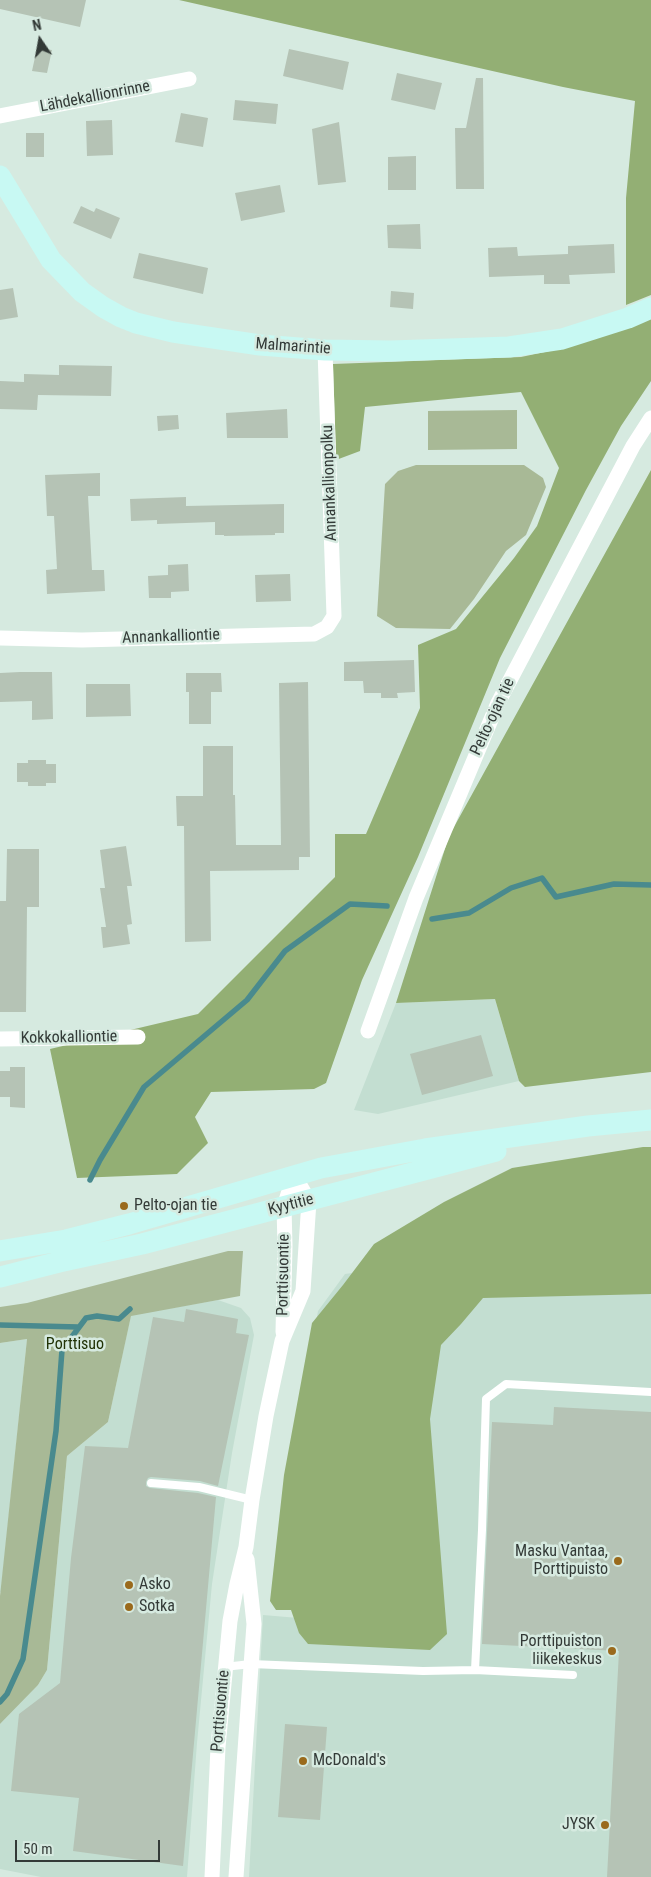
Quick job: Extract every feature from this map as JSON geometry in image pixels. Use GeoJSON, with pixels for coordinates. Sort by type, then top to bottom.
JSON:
{"type":"FeatureCollection","features":[{"type":"Feature","properties":{"kind":"main road","name":"Malmarintie"},"geometry":{"type":"LineString","coordinates":[[0,176],[50,260],[82,292],[103,307],[136,323],[172,332],[260,345],[325,350],[391,352],[509,347],[562,339],[628,318],[651,308]]}},
{"type":"Feature","properties":{"kind":"main road","name":"Kyytitie"},"geometry":{"type":"LineString","coordinates":[[0,1251],[66,1240],[128,1224],[237,1194],[294,1175],[426,1149],[651,1120]]}},
{"type":"Feature","properties":{"kind":"main road","name":"Kyytitie"},"geometry":{"type":"LineString","coordinates":[[0,1277],[142,1244],[581,1128]]}},
{"type":"Feature","properties":{"kind":"street","name":"Lähdekallionrinne"},"geometry":{"type":"LineString","coordinates":[[0,116],[189,78]]}},
{"type":"Feature","properties":{"kind":"street","name":"Annankallionpolku"},"geometry":{"type":"LineString","coordinates":[[325,350],[334,616]]}},
{"type":"Feature","properties":{"kind":"street","name":"Pelto-ojan tie"},"geometry":{"type":"LineString","coordinates":[[368,1031],[416,898],[498,703],[633,446],[651,418]]}},
{"type":"Feature","properties":{"kind":"street","name":"Annankalliontie"},"geometry":{"type":"LineString","coordinates":[[0,638],[82,640],[314,634],[327,627],[334,616]]}},
{"type":"Feature","properties":{"kind":"street","name":"Kokkokalliontie"},"geometry":{"type":"LineString","coordinates":[[0,1039],[138,1037]]}},
{"type":"Feature","properties":{"kind":"street"},"geometry":{"type":"LineString","coordinates":[[294,1175],[309,1201]]}},
{"type":"Feature","properties":{"kind":"street","name":"Porttisuontie"},"geometry":{"type":"LineString","coordinates":[[212,1877],[217,1756],[224,1667],[236,1584],[246,1547],[266,1416],[282,1341],[285,1246],[284,1207],[294,1175]]}},
{"type":"Feature","properties":{"kind":"street","name":"Porttisuontie"},"geometry":{"type":"LineString","coordinates":[[282,1341],[303,1291],[309,1201]]}},
{"type":"Feature","properties":{"kind":"street","name":"Porttisuontie"},"geometry":{"type":"LineString","coordinates":[[236,1877],[254,1624],[246,1547]]}},
{"type":"Feature","properties":{"kind":"lane"},"geometry":{"type":"LineString","coordinates":[[475,1670],[482,1539],[486,1399],[506,1384],[651,1392]]}},
{"type":"Feature","properties":{"kind":"lane"},"geometry":{"type":"LineString","coordinates":[[151,1483],[199,1487],[252,1500]]}},
{"type":"Feature","properties":{"kind":"lane"},"geometry":{"type":"LineString","coordinates":[[224,1667],[251,1664],[423,1671],[475,1670],[573,1675]]}},
{"type":"Feature","properties":{"kind":"shaded area"},"geometry":{"type":"Polygon","coordinates":[[[495,999],[519,1081],[378,1114],[354,1110],[396,1003],[495,999]]]}},
{"type":"Feature","properties":{"kind":"shaded area"},"geometry":{"type":"Polygon","coordinates":[[[651,1230],[651,1877],[249,1877],[263,1615],[416,1628],[299,1418],[318,1311],[345,1274],[651,1230]]]}},
{"type":"Feature","properties":{"kind":"shaded area"},"geometry":{"type":"Polygon","coordinates":[[[218,1300],[241,1308],[250,1318],[254,1335],[232,1453],[212,1584],[187,1877],[41,1877],[0,1869],[0,1724],[38,1685],[47,1670],[67,1456],[108,1422],[131,1315],[218,1300]]]}},
{"type":"Feature","properties":{"kind":"shaded area"},"geometry":{"type":"Polygon","coordinates":[[[27,1339],[1,1592],[0,1592],[0,1343],[27,1339]]]}},
{"type":"Feature","properties":{"kind":"green space"},"geometry":{"type":"Polygon","coordinates":[[[179,0],[651,0],[651,295],[626,305],[626,198],[635,101],[563,87],[179,0]]]}},
{"type":"Feature","properties":{"kind":"green space"},"geometry":{"type":"Polygon","coordinates":[[[651,317],[651,381],[621,426],[586,490],[500,658],[418,857],[362,980],[326,1083],[314,1089],[211,1092],[195,1117],[208,1143],[177,1174],[77,1178],[50,1049],[198,1014],[335,877],[335,834],[366,834],[420,708],[418,645],[456,629],[514,558],[537,526],[559,468],[521,392],[365,407],[360,451],[336,460],[333,364],[521,357],[569,347],[651,317]]]}},
{"type":"Feature","properties":{"kind":"green space"},"geometry":{"type":"Polygon","coordinates":[[[517,410],[517,449],[428,450],[428,411],[517,410]]]}},
{"type":"Feature","properties":{"kind":"green space"},"geometry":{"type":"Polygon","coordinates":[[[416,465],[524,465],[543,478],[546,487],[526,535],[506,551],[474,599],[450,629],[396,628],[377,616],[385,484],[398,471],[416,465]]]}},
{"type":"Feature","properties":{"kind":"green space"},"geometry":{"type":"Polygon","coordinates":[[[651,470],[651,1072],[525,1087],[519,1081],[495,999],[396,1003],[449,836],[651,470]]]}},
{"type":"Feature","properties":{"kind":"green space"},"geometry":{"type":"Polygon","coordinates":[[[651,1147],[651,1294],[483,1298],[441,1345],[430,1419],[447,1634],[430,1650],[308,1644],[299,1633],[291,1610],[276,1610],[270,1601],[284,1475],[312,1323],[374,1244],[444,1202],[512,1168],[651,1147]]]}},
{"type":"Feature","properties":{"kind":"green space","name":"Porttisuo"},"geometry":{"type":"Polygon","coordinates":[[[228,1251],[243,1251],[240,1296],[131,1316],[108,1422],[67,1456],[47,1670],[38,1685],[0,1724],[0,1596],[27,1339],[0,1343],[0,1307],[27,1303],[228,1251]]]}},
{"type":"Feature","properties":{"kind":"building"},"geometry":{"type":"Polygon","coordinates":[[[0,0],[86,0],[80,27],[0,9],[0,0]]]}},
{"type":"Feature","properties":{"kind":"building"},"geometry":{"type":"Polygon","coordinates":[[[37,48],[52,50],[47,73],[32,71],[37,48]]]}},
{"type":"Feature","properties":{"kind":"building"},"geometry":{"type":"Polygon","coordinates":[[[289,49],[349,62],[343,90],[283,76],[289,49]]]}},
{"type":"Feature","properties":{"kind":"building"},"geometry":{"type":"Polygon","coordinates":[[[397,73],[442,83],[435,110],[391,100],[397,73]]]}},
{"type":"Feature","properties":{"kind":"building"},"geometry":{"type":"Polygon","coordinates":[[[476,78],[483,78],[484,189],[456,189],[455,128],[466,128],[476,78]]]}},
{"type":"Feature","properties":{"kind":"building"},"geometry":{"type":"Polygon","coordinates":[[[235,100],[278,104],[276,124],[233,120],[235,100]]]}},
{"type":"Feature","properties":{"kind":"building"},"geometry":{"type":"Polygon","coordinates":[[[181,113],[208,118],[203,147],[175,142],[181,113]]]}},
{"type":"Feature","properties":{"kind":"building"},"geometry":{"type":"Polygon","coordinates":[[[112,120],[113,155],[87,156],[86,121],[112,120]]]}},
{"type":"Feature","properties":{"kind":"building"},"geometry":{"type":"Polygon","coordinates":[[[339,122],[346,182],[318,185],[312,129],[339,122]]]}},
{"type":"Feature","properties":{"kind":"building"},"geometry":{"type":"Polygon","coordinates":[[[26,133],[44,133],[44,157],[26,157],[26,133]]]}},
{"type":"Feature","properties":{"kind":"building"},"geometry":{"type":"Polygon","coordinates":[[[416,156],[416,190],[388,190],[388,157],[416,156]]]}},
{"type":"Feature","properties":{"kind":"building"},"geometry":{"type":"Polygon","coordinates":[[[280,185],[285,212],[241,221],[235,193],[280,185]]]}},
{"type":"Feature","properties":{"kind":"building"},"geometry":{"type":"Polygon","coordinates":[[[81,206],[94,212],[96,208],[120,218],[111,239],[73,223],[81,206]]]}},
{"type":"Feature","properties":{"kind":"building"},"geometry":{"type":"Polygon","coordinates":[[[420,224],[421,249],[388,248],[387,225],[420,224]]]}},
{"type":"Feature","properties":{"kind":"building"},"geometry":{"type":"Polygon","coordinates":[[[614,244],[615,273],[569,275],[570,284],[544,284],[544,275],[489,277],[488,248],[517,247],[518,256],[568,254],[568,246],[614,244]]]}},
{"type":"Feature","properties":{"kind":"building"},"geometry":{"type":"Polygon","coordinates":[[[139,253],[208,268],[203,294],[133,278],[139,253]]]}},
{"type":"Feature","properties":{"kind":"building"},"geometry":{"type":"Polygon","coordinates":[[[13,288],[18,317],[0,320],[0,290],[13,288]]]}},
{"type":"Feature","properties":{"kind":"building"},"geometry":{"type":"Polygon","coordinates":[[[391,291],[414,293],[413,309],[390,307],[391,291]]]}},
{"type":"Feature","properties":{"kind":"building"},"geometry":{"type":"Polygon","coordinates":[[[59,365],[112,366],[111,396],[38,395],[37,410],[0,409],[0,381],[24,382],[24,374],[59,375],[59,365]]]}},
{"type":"Feature","properties":{"kind":"building"},"geometry":{"type":"Polygon","coordinates":[[[287,409],[288,438],[227,438],[226,413],[287,409]]]}},
{"type":"Feature","properties":{"kind":"building"},"geometry":{"type":"Polygon","coordinates":[[[178,415],[179,429],[158,431],[157,416],[178,415]]]}},
{"type":"Feature","properties":{"kind":"building"},"geometry":{"type":"Polygon","coordinates":[[[100,473],[100,496],[88,496],[92,570],[104,570],[105,591],[47,594],[46,570],[57,569],[54,516],[47,516],[45,475],[100,473]]]}},
{"type":"Feature","properties":{"kind":"building"},"geometry":{"type":"Polygon","coordinates":[[[186,497],[186,506],[284,504],[284,533],[275,533],[275,535],[224,536],[215,535],[215,522],[157,524],[157,520],[131,521],[130,499],[186,497]]]}},
{"type":"Feature","properties":{"kind":"building"},"geometry":{"type":"Polygon","coordinates":[[[188,564],[189,591],[171,592],[171,598],[149,598],[148,576],[168,575],[168,565],[188,564]]]}},
{"type":"Feature","properties":{"kind":"building"},"geometry":{"type":"Polygon","coordinates":[[[290,574],[291,601],[256,602],[255,575],[290,574]]]}},
{"type":"Feature","properties":{"kind":"building"},"geometry":{"type":"Polygon","coordinates":[[[414,660],[415,692],[397,693],[398,698],[381,698],[381,693],[364,693],[363,681],[344,681],[344,662],[414,660]]]}},
{"type":"Feature","properties":{"kind":"building"},"geometry":{"type":"Polygon","coordinates":[[[52,672],[53,719],[32,720],[32,701],[0,702],[0,673],[52,672]]]}},
{"type":"Feature","properties":{"kind":"building"},"geometry":{"type":"Polygon","coordinates":[[[186,673],[221,673],[222,692],[211,692],[211,724],[189,724],[189,692],[186,692],[186,673]]]}},
{"type":"Feature","properties":{"kind":"building"},"geometry":{"type":"Polygon","coordinates":[[[308,682],[310,857],[299,857],[299,870],[210,871],[211,941],[185,942],[184,826],[177,826],[176,796],[203,796],[203,746],[233,746],[236,845],[281,845],[279,683],[308,682]]]}},
{"type":"Feature","properties":{"kind":"building"},"geometry":{"type":"Polygon","coordinates":[[[86,684],[130,684],[131,716],[86,717],[86,684]]]}},
{"type":"Feature","properties":{"kind":"building"},"geometry":{"type":"Polygon","coordinates":[[[28,760],[46,760],[46,764],[56,764],[56,783],[46,783],[46,786],[28,786],[28,782],[17,782],[17,763],[28,763],[28,760]]]}},
{"type":"Feature","properties":{"kind":"building"},"geometry":{"type":"Polygon","coordinates":[[[126,846],[132,886],[127,886],[132,924],[127,925],[130,944],[103,948],[101,927],[106,927],[100,888],[105,888],[100,850],[126,846]]]}},
{"type":"Feature","properties":{"kind":"building"},"geometry":{"type":"Polygon","coordinates":[[[7,849],[39,849],[39,907],[27,907],[26,1012],[0,1012],[0,901],[6,901],[7,849]]]}},
{"type":"Feature","properties":{"kind":"building"},"geometry":{"type":"Polygon","coordinates":[[[481,1035],[493,1076],[422,1095],[410,1054],[481,1035]]]}},
{"type":"Feature","properties":{"kind":"building"},"geometry":{"type":"Polygon","coordinates":[[[10,1067],[25,1067],[25,1108],[10,1107],[10,1097],[0,1097],[0,1071],[10,1071],[10,1067]]]}},
{"type":"Feature","properties":{"kind":"building"},"geometry":{"type":"Polygon","coordinates":[[[186,1309],[238,1319],[236,1333],[249,1335],[218,1486],[200,1481],[151,1477],[146,1482],[146,1486],[150,1488],[198,1493],[216,1497],[183,1866],[73,1851],[79,1798],[11,1791],[19,1714],[60,1683],[71,1558],[85,1446],[128,1448],[153,1317],[184,1322],[186,1309]]]}},
{"type":"Feature","properties":{"kind":"building"},"geometry":{"type":"Polygon","coordinates":[[[554,1407],[651,1412],[651,1877],[607,1877],[619,1651],[482,1644],[492,1422],[553,1425],[554,1407]]]}},
{"type":"Feature","properties":{"kind":"building","name":"McDonald's"},"geometry":{"type":"Polygon","coordinates":[[[285,1724],[327,1727],[320,1820],[278,1817],[285,1724]]]}},
{"type":"Feature","properties":{"kind":"waterway"},"geometry":{"type":"LineString","coordinates":[[432,919],[469,913],[511,888],[542,878],[556,897],[614,884],[651,885]]}},
{"type":"Feature","properties":{"kind":"waterway"},"geometry":{"type":"LineString","coordinates":[[90,1180],[144,1087],[247,1000],[285,951],[350,904],[387,906]]}},
{"type":"Feature","properties":{"kind":"waterway"},"geometry":{"type":"LineString","coordinates":[[0,1702],[7,1694],[23,1659],[56,1431],[62,1350],[86,1318],[97,1316],[119,1319],[130,1309]]}},
{"type":"Feature","properties":{"kind":"waterway"},"geometry":{"type":"LineString","coordinates":[[0,1325],[78,1327]]}},
{"type":"Feature","properties":{"kind":"place","name":"Pelto-ojan tie"},"geometry":{"type":"Point","coordinates":[124,1206]}},
{"type":"Feature","properties":{"kind":"place","name":"Masku Vantaa, Porttipuisto"},"geometry":{"type":"Point","coordinates":[618,1561]}},
{"type":"Feature","properties":{"kind":"place","name":"Asko"},"geometry":{"type":"Point","coordinates":[129,1585]}},
{"type":"Feature","properties":{"kind":"place","name":"Sotka"},"geometry":{"type":"Point","coordinates":[129,1607]}},
{"type":"Feature","properties":{"kind":"place","name":"Porttipuiston liikekeskus"},"geometry":{"type":"Point","coordinates":[612,1651]}},
{"type":"Feature","properties":{"kind":"place","name":"McDonald's"},"geometry":{"type":"Point","coordinates":[303,1761]}},
{"type":"Feature","properties":{"kind":"place","name":"JYSK"},"geometry":{"type":"Point","coordinates":[605,1825]}}]}
